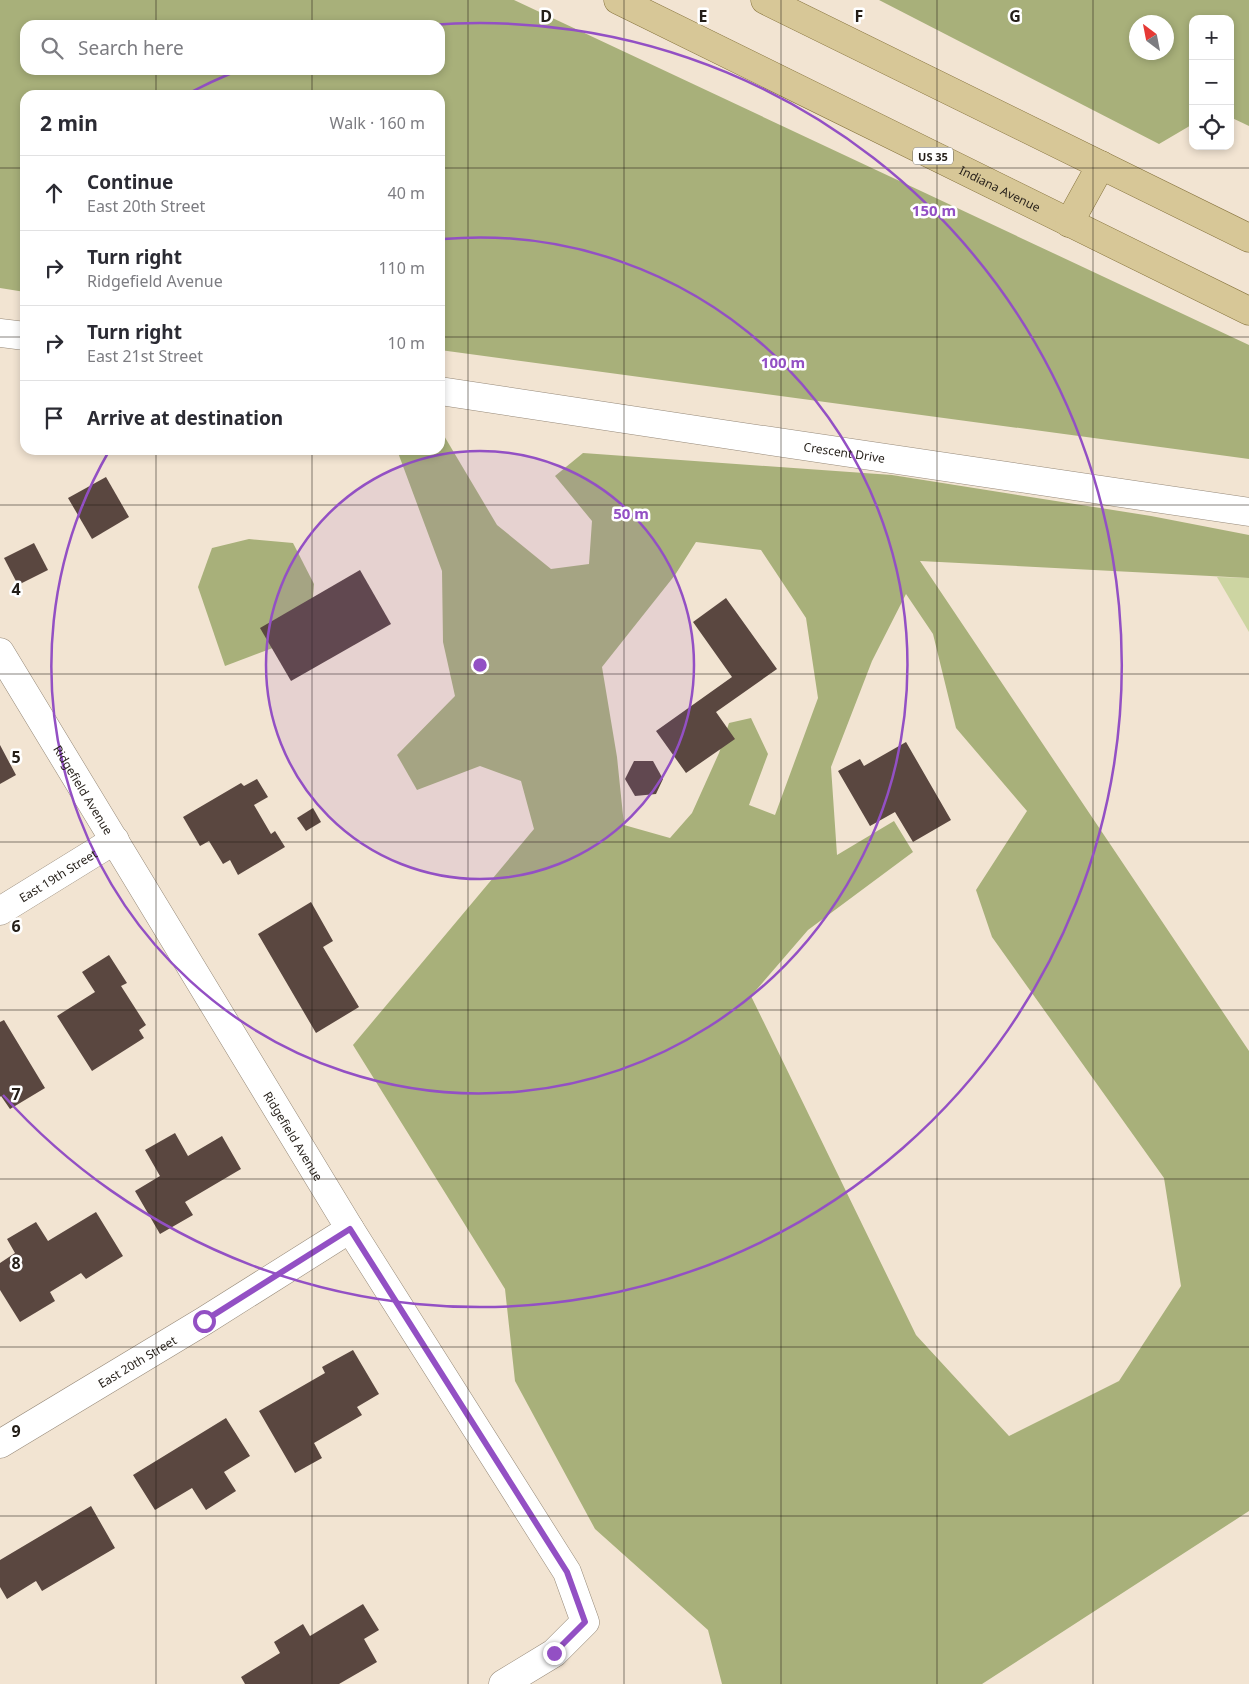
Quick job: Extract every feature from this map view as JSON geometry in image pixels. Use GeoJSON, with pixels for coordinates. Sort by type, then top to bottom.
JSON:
{"type":"FeatureCollection","features":[{"type":"Feature","properties":{"kind":"main road","name":"Indiana Avenue"},"geometry":{"type":"LineString","coordinates":[[618,0],[1249,311]]}},
{"type":"Feature","properties":{"kind":"main road"},"geometry":{"type":"LineString","coordinates":[[765,0],[1249,238]]}},
{"type":"Feature","properties":{"kind":"main road"},"geometry":{"type":"LineString","coordinates":[[1069,223],[1101,165]]}},
{"type":"Feature","properties":{"kind":"street"},"geometry":{"type":"LineString","coordinates":[[0,333],[20,335]]}},
{"type":"Feature","properties":{"kind":"street","name":"Crescent Drive"},"geometry":{"type":"LineString","coordinates":[[445,392],[1249,512]]}},
{"type":"Feature","properties":{"kind":"street","name":"Ridgefield Avenue"},"geometry":{"type":"LineString","coordinates":[[0,652],[350,1229],[567,1572],[585,1622],[554,1653],[503,1684]]}},
{"type":"Feature","properties":{"kind":"street","name":"East 19th Street"},"geometry":{"type":"LineString","coordinates":[[0,911],[115,840]]}},
{"type":"Feature","properties":{"kind":"street","name":"East 20th Street"},"geometry":{"type":"LineString","coordinates":[[0,1444],[204,1321],[350,1229]]}},
{"type":"Feature","properties":{"kind":"green space"},"geometry":{"type":"Polygon","coordinates":[[[0,0],[514,0],[1249,345],[1249,459],[445,351],[445,90],[20,90],[20,291],[0,288],[0,0]]]}},
{"type":"Feature","properties":{"kind":"green space"},"geometry":{"type":"Polygon","coordinates":[[[879,0],[1249,0],[1249,126],[1234,119],[1234,15],[1189,15],[1189,126],[1159,144],[879,0]]]}},
{"type":"Feature","properties":{"kind":"green space"},"geometry":{"type":"Polygon","coordinates":[[[445,437],[497,525],[551,569],[589,564],[592,521],[555,476],[583,453],[892,475],[1151,516],[1249,535],[1249,578],[920,561],[1249,1051],[1249,1511],[982,1684],[722,1684],[708,1630],[595,1529],[515,1381],[505,1289],[353,1045],[534,829],[521,781],[480,766],[417,790],[397,755],[455,696],[443,642],[442,571],[399,455],[445,455],[445,437]],[[696,542],[675,575],[602,667],[617,757],[624,825],[670,838],[692,813],[719,753],[729,723],[751,718],[768,754],[749,805],[775,815],[818,698],[806,618],[761,550],[696,542]],[[906,594],[872,661],[831,767],[837,855],[894,821],[913,852],[808,930],[751,996],[916,1335],[1009,1436],[1119,1381],[1181,1286],[1164,1178],[992,937],[976,890],[1027,811],[956,728],[933,634],[906,594]]]}},
{"type":"Feature","properties":{"kind":"green space"},"geometry":{"type":"Polygon","coordinates":[[[249,539],[293,543],[314,584],[310,634],[225,666],[198,587],[212,548],[249,539]]]}},
{"type":"Feature","properties":{"kind":"green space"},"geometry":{"type":"Polygon","coordinates":[[[1217,577],[1249,578],[1249,632],[1217,577]]]}},
{"type":"Feature","properties":{"kind":"building"},"geometry":{"type":"Polygon","coordinates":[[[106,477],[129,517],[92,539],[68,498],[106,477]]]}},
{"type":"Feature","properties":{"kind":"building"},"geometry":{"type":"Polygon","coordinates":[[[34,543],[48,570],[18,585],[4,558],[34,543]]]}},
{"type":"Feature","properties":{"kind":"building"},"geometry":{"type":"Polygon","coordinates":[[[360,570],[391,624],[291,681],[260,628],[360,570]]]}},
{"type":"Feature","properties":{"kind":"building"},"geometry":{"type":"Polygon","coordinates":[[[726,598],[777,669],[716,712],[735,739],[686,773],[656,731],[732,677],[693,622],[726,598]]]}},
{"type":"Feature","properties":{"kind":"building"},"geometry":{"type":"Polygon","coordinates":[[[906,742],[951,820],[913,842],[895,812],[870,826],[838,771],[860,759],[864,766],[906,742]]]}},
{"type":"Feature","properties":{"kind":"building"},"geometry":{"type":"Polygon","coordinates":[[[0,745],[16,775],[0,784],[0,745]]]}},
{"type":"Feature","properties":{"kind":"building"},"geometry":{"type":"Polygon","coordinates":[[[634,761],[653,761],[663,779],[656,794],[635,796],[625,779],[634,761]]]}},
{"type":"Feature","properties":{"kind":"building"},"geometry":{"type":"Polygon","coordinates":[[[257,779],[268,797],[254,805],[271,834],[275,831],[285,847],[238,875],[230,860],[223,864],[209,841],[200,846],[183,817],[241,783],[244,786],[257,779]]]}},
{"type":"Feature","properties":{"kind":"building"},"geometry":{"type":"Polygon","coordinates":[[[313,808],[321,822],[306,831],[297,818],[313,808]]]}},
{"type":"Feature","properties":{"kind":"building"},"geometry":{"type":"Polygon","coordinates":[[[311,902],[333,941],[323,947],[359,1007],[316,1033],[258,934],[311,902]]]}},
{"type":"Feature","properties":{"kind":"building"},"geometry":{"type":"Polygon","coordinates":[[[109,955],[127,983],[121,986],[146,1025],[139,1030],[144,1038],[92,1071],[57,1016],[95,992],[82,972],[109,955]]]}},
{"type":"Feature","properties":{"kind":"building"},"geometry":{"type":"Polygon","coordinates":[[[4,1020],[45,1088],[10,1109],[0,1097],[0,1022],[4,1020]]]}},
{"type":"Feature","properties":{"kind":"building"},"geometry":{"type":"Polygon","coordinates":[[[175,1133],[188,1156],[222,1136],[241,1169],[185,1202],[193,1215],[160,1234],[135,1191],[160,1176],[145,1150],[175,1133]]]}},
{"type":"Feature","properties":{"kind":"building"},"geometry":{"type":"Polygon","coordinates":[[[96,1212],[123,1256],[86,1279],[81,1273],[50,1292],[55,1301],[20,1322],[0,1290],[0,1263],[15,1253],[7,1239],[36,1222],[48,1241],[96,1212]]]}},
{"type":"Feature","properties":{"kind":"building"},"geometry":{"type":"Polygon","coordinates":[[[353,1350],[379,1394],[357,1407],[362,1415],[314,1443],[322,1458],[295,1473],[259,1411],[325,1373],[322,1367],[353,1350]]]}},
{"type":"Feature","properties":{"kind":"building"},"geometry":{"type":"Polygon","coordinates":[[[226,1418],[250,1456],[224,1472],[236,1491],[206,1510],[192,1488],[155,1510],[133,1475],[226,1418]]]}},
{"type":"Feature","properties":{"kind":"building"},"geometry":{"type":"Polygon","coordinates":[[[91,1506],[115,1548],[42,1591],[36,1581],[7,1599],[0,1587],[0,1560],[91,1506]]]}},
{"type":"Feature","properties":{"kind":"building"},"geometry":{"type":"Polygon","coordinates":[[[363,1604],[379,1630],[364,1639],[377,1662],[339,1684],[245,1684],[241,1677],[280,1653],[274,1642],[303,1624],[310,1636],[363,1604]]]}},
{"type":"Feature","properties":{"kind":"route"},"geometry":{"type":"LineString","coordinates":[[204,1321],[350,1229],[567,1572],[585,1622],[554,1653]]}}]}
